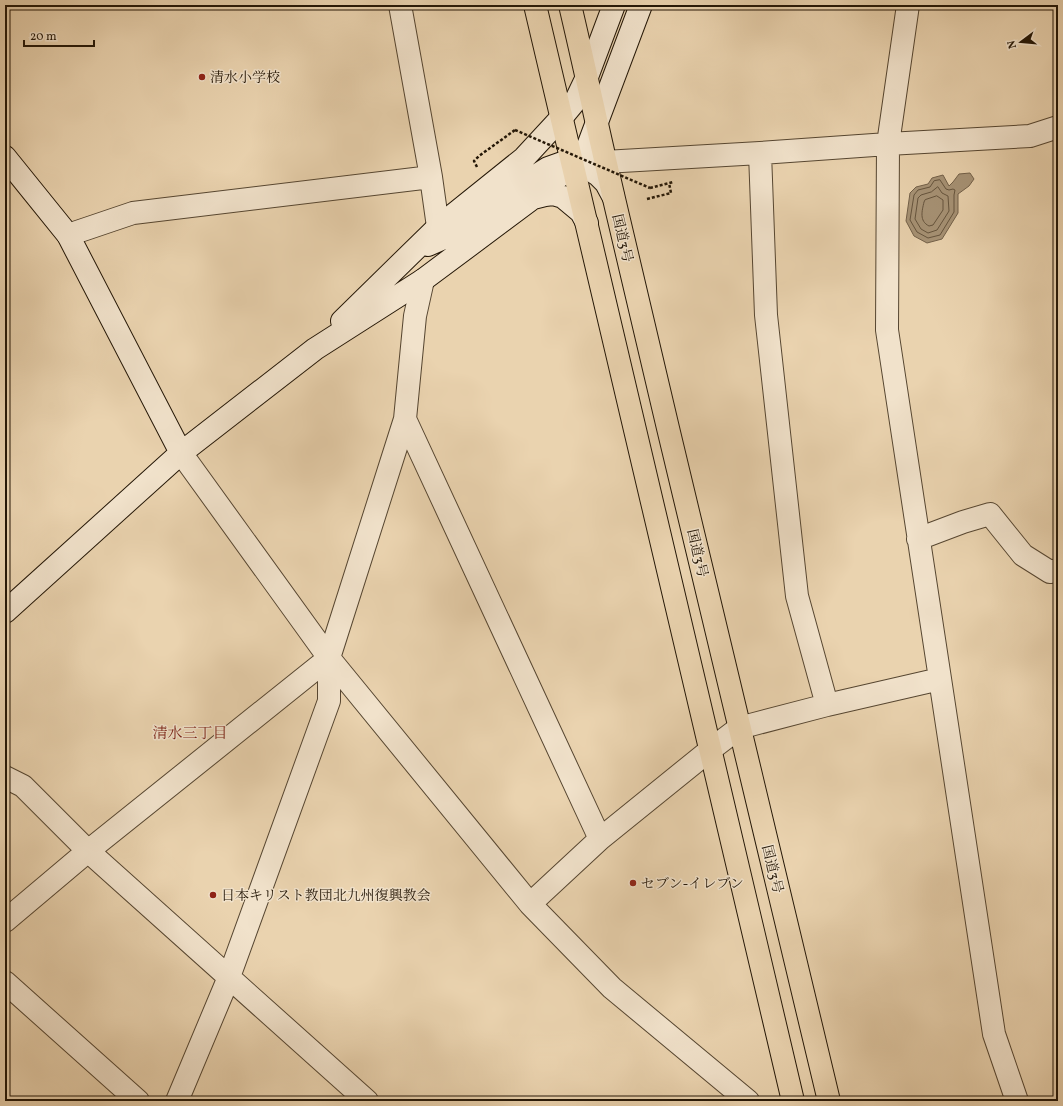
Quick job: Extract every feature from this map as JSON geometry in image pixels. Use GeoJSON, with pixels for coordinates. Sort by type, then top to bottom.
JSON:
{"type":"FeatureCollection","features":[{"type":"Feature","properties":{"kind":"highway"},"geometry":{"type":"LineString","coordinates":[[536,5],[793,1101]]}},
{"type":"Feature","properties":{"kind":"highway","name":"国道3号"},"geometry":{"type":"LineString","coordinates":[[570,5],[613,196],[829,1101]]}},
{"type":"Feature","properties":{"kind":"street"},"geometry":{"type":"LineString","coordinates":[[400,5],[438,227]]}},
{"type":"Feature","properties":{"kind":"street"},"geometry":{"type":"LineString","coordinates":[[315,349],[438,227],[524,158],[562,117],[576,100],[587,77],[614,5]]}},
{"type":"Feature","properties":{"kind":"street"},"geometry":{"type":"LineString","coordinates":[[5,612],[181,453],[315,349],[423,280],[533,198],[574,164],[588,146],[641,5]]}},
{"type":"Feature","properties":{"kind":"street"},"geometry":{"type":"LineString","coordinates":[[908,5],[888,144],[887,330],[994,1034],[1017,1101]]}},
{"type":"Feature","properties":{"kind":"street"},"geometry":{"type":"LineString","coordinates":[[411,253],[471,226],[529,180],[548,168],[562,163],[574,164],[1030,136],[1058,127]]}},
{"type":"Feature","properties":{"kind":"street"},"geometry":{"type":"LineString","coordinates":[[760,153],[766,316],[796,588],[828,705]]}},
{"type":"Feature","properties":{"kind":"street"},"geometry":{"type":"LineString","coordinates":[[5,157],[68,235],[181,453],[330,658],[530,904],[612,988],[748,1101]]}},
{"type":"Feature","properties":{"kind":"street"},"geometry":{"type":"LineString","coordinates":[[574,164],[587,168],[598,174],[606,183],[613,196]]}},
{"type":"Feature","properties":{"kind":"street"},"geometry":{"type":"LineString","coordinates":[[68,235],[133,213],[430,177]]}},
{"type":"Feature","properties":{"kind":"street"},"geometry":{"type":"LineString","coordinates":[[533,198],[553,194],[563,197],[581,212],[587,223]]}},
{"type":"Feature","properties":{"kind":"street"},"geometry":{"type":"LineString","coordinates":[[177,1101],[229,977],[328,701],[330,658],[405,420],[415,316],[423,280]]}},
{"type":"Feature","properties":{"kind":"street"},"geometry":{"type":"LineString","coordinates":[[405,420],[600,839]]}},
{"type":"Feature","properties":{"kind":"street"},"geometry":{"type":"LineString","coordinates":[[918,539],[963,522],[990,514],[1023,555],[1050,572],[1058,570]]}},
{"type":"Feature","properties":{"kind":"street"},"geometry":{"type":"LineString","coordinates":[[5,921],[88,851],[330,658]]}},
{"type":"Feature","properties":{"kind":"street"},"geometry":{"type":"LineString","coordinates":[[530,904],[600,839],[739,728],[828,705],[940,680]]}},
{"type":"Feature","properties":{"kind":"street"},"geometry":{"type":"LineString","coordinates":[[5,777],[23,786],[88,851],[367,1101]]}},
{"type":"Feature","properties":{"kind":"street"},"geometry":{"type":"LineString","coordinates":[[5,982],[138,1101]]}},
{"type":"Feature","properties":{"kind":"path"},"geometry":{"type":"LineString","coordinates":[[478,168],[474,162],[479,156],[515,130],[650,188]]}},
{"type":"Feature","properties":{"kind":"path"},"geometry":{"type":"LineString","coordinates":[[647,199],[670,192],[669,184]]}},
{"type":"Feature","properties":{"kind":"water"},"geometry":{"type":"Polygon","coordinates":[[[970,173],[974,179],[969,186],[958,194],[958,213],[942,239],[927,243],[914,236],[906,221],[910,193],[916,187],[928,184],[932,178],[943,175],[949,186],[959,174],[970,173]]]}},
{"type":"Feature","properties":{"kind":"place","name":"清水小学校"},"geometry":{"type":"Point","coordinates":[202,77]}},
{"type":"Feature","properties":{"kind":"place","name":"セブン-イレブン"},"geometry":{"type":"Point","coordinates":[633,883]}},
{"type":"Feature","properties":{"kind":"place","name":"日本キリスト教団北九州復興教会"},"geometry":{"type":"Point","coordinates":[213,895]}},
{"type":"Feature","properties":{"kind":"district","name":"清水三丁目"},"geometry":{"type":"Point","coordinates":[190,733]}}]}
